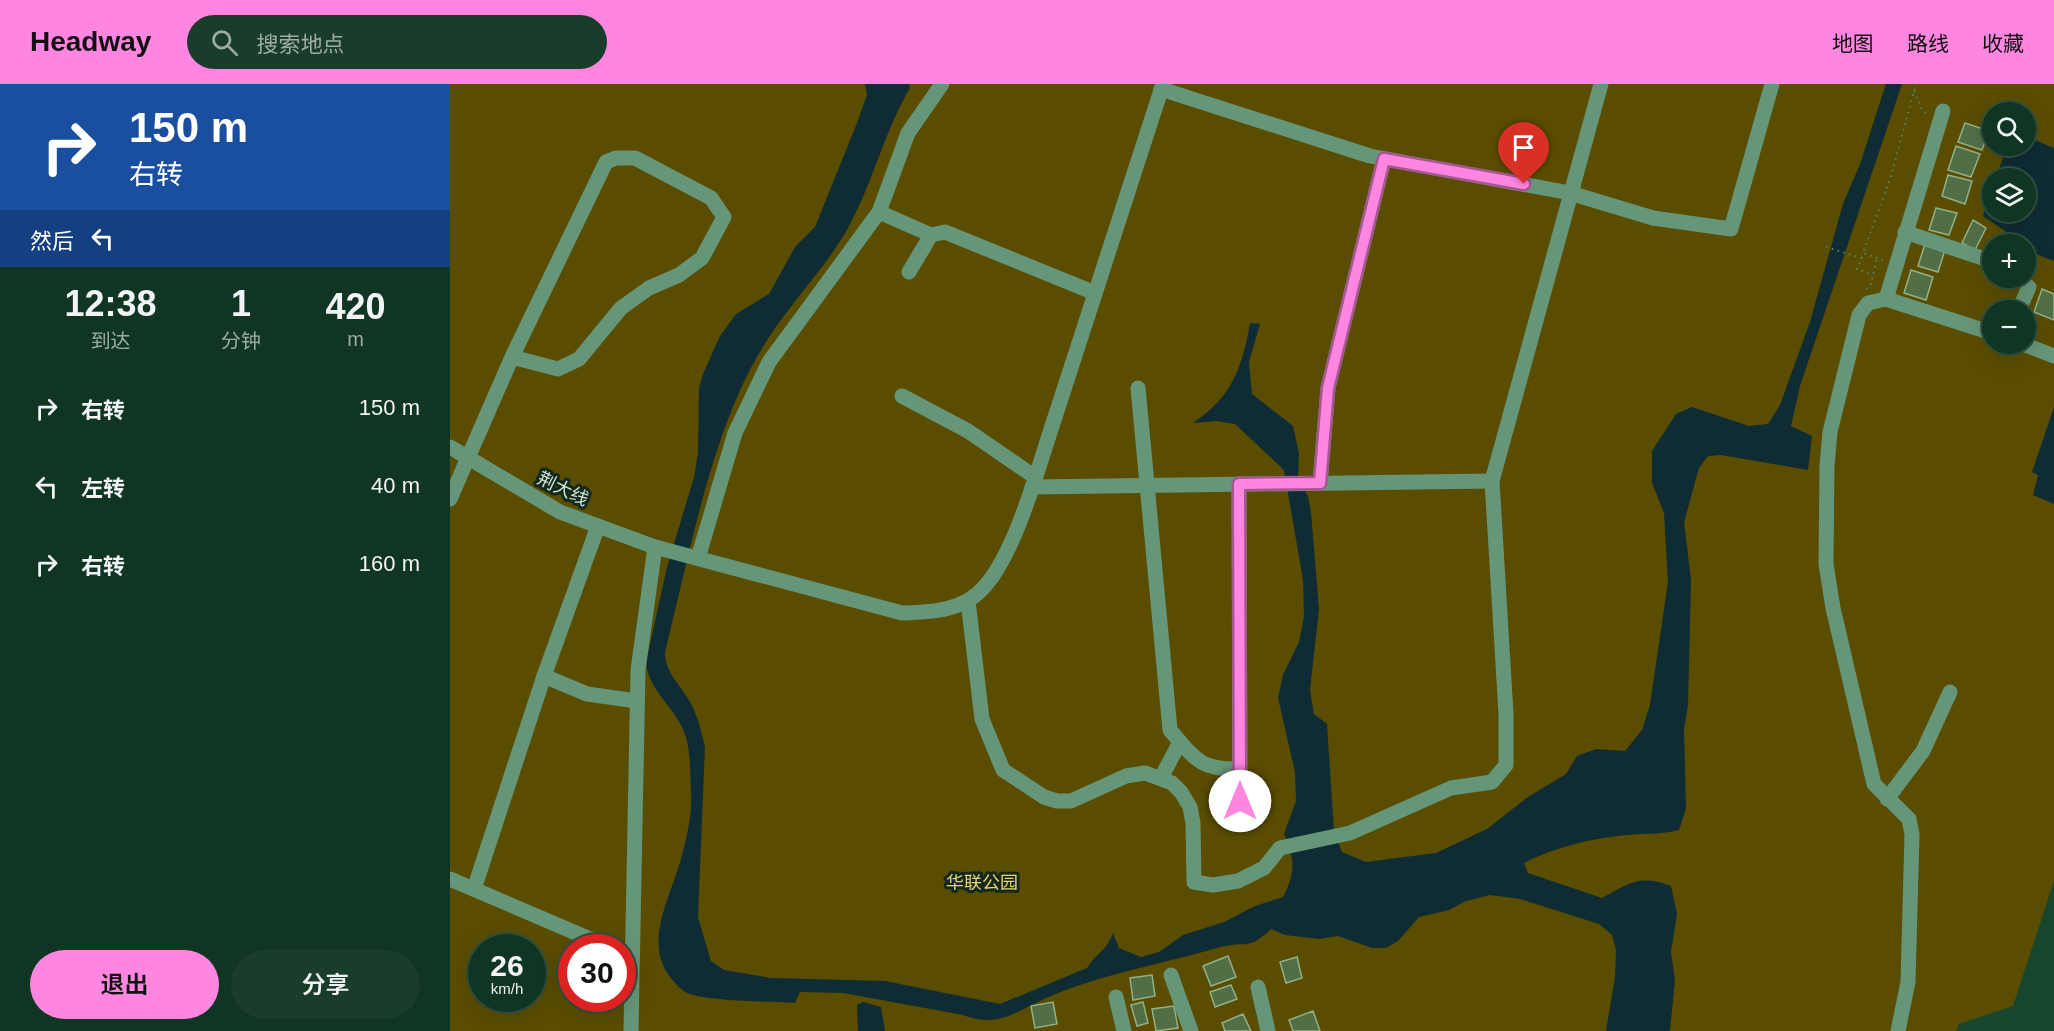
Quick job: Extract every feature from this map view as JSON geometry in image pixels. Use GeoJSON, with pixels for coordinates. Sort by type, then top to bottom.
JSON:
{"type":"FeatureCollection","features":[{"type":"Feature","properties":{"kind":"street"},"geometry":{"type":"LineString","coordinates":[[698,558],[735,433],[769,362],[879,212],[908,133],[942,84]]}},
{"type":"Feature","properties":{"kind":"street"},"geometry":{"type":"LineString","coordinates":[[1601,84],[1570,193],[1492,481],[1506,714],[1506,765],[1492,782],[1451,788],[1350,833],[1280,848],[1264,868],[1238,881],[1213,885],[1194,882],[1193,823],[1190,807],[1181,792],[1161,778],[1145,773],[1126,777],[1071,801],[1057,801],[1044,797],[1003,770],[982,719],[968,602],[984,588],[999,569],[1034,482],[1162,86],[1384,159],[1570,193],[1653,218],[1731,229],[1772,84]]}},
{"type":"Feature","properties":{"kind":"street"},"geometry":{"type":"LineString","coordinates":[[1886,299],[1894,265],[1942,116]]}},
{"type":"Feature","properties":{"kind":"street"},"geometry":{"type":"LineString","coordinates":[[450,499],[512,357],[606,162],[616,158],[635,158],[711,198],[721,210],[724,217],[702,258],[679,275],[649,288],[621,308],[579,359],[558,369],[512,357]]}},
{"type":"Feature","properties":{"kind":"street"},"geometry":{"type":"LineString","coordinates":[[1320,483],[1328,388],[1384,159]]}},
{"type":"Feature","properties":{"kind":"street"},"geometry":{"type":"LineString","coordinates":[[879,212],[931,235],[945,232],[1095,293]]}},
{"type":"Feature","properties":{"kind":"street"},"geometry":{"type":"LineString","coordinates":[[1905,232],[1982,258]]}},
{"type":"Feature","properties":{"kind":"street"},"geometry":{"type":"LineString","coordinates":[[909,272],[931,235]]}},
{"type":"Feature","properties":{"kind":"street"},"geometry":{"type":"LineString","coordinates":[[1898,1031],[1908,982],[1912,834],[1909,819],[1874,784],[1833,608],[1826,564],[1827,466],[1830,432],[1859,315],[1868,303],[1886,299],[1982,330]]}},
{"type":"Feature","properties":{"kind":"street"},"geometry":{"type":"LineString","coordinates":[[2036,349],[2054,356]]}},
{"type":"Feature","properties":{"kind":"street"},"geometry":{"type":"LineString","coordinates":[[1138,388],[1149,486],[1170,730],[1190,753],[1214,770],[1240,769]]}},
{"type":"Feature","properties":{"kind":"street"},"geometry":{"type":"LineString","coordinates":[[902,396],[968,431],[1034,482],[1149,486],[1492,481]]}},
{"type":"Feature","properties":{"kind":"street","name":"荆大线"},"geometry":{"type":"LineString","coordinates":[[450,447],[560,512],[661,548],[902,613],[938,612],[968,602]]}},
{"type":"Feature","properties":{"kind":"street"},"geometry":{"type":"LineString","coordinates":[[1239,484],[1240,801]]}},
{"type":"Feature","properties":{"kind":"street"},"geometry":{"type":"LineString","coordinates":[[474,890],[544,676],[598,526]]}},
{"type":"Feature","properties":{"kind":"street"},"geometry":{"type":"LineString","coordinates":[[628,934],[638,670],[661,548]]}},
{"type":"Feature","properties":{"kind":"street"},"geometry":{"type":"LineString","coordinates":[[544,676],[587,694],[637,701]]}},
{"type":"Feature","properties":{"kind":"street"},"geometry":{"type":"LineString","coordinates":[[1887,799],[1923,751],[1950,692]]}},
{"type":"Feature","properties":{"kind":"street"},"geometry":{"type":"LineString","coordinates":[[1161,778],[1180,742]]}},
{"type":"Feature","properties":{"kind":"street"},"geometry":{"type":"LineString","coordinates":[[450,879],[578,934]]}},
{"type":"Feature","properties":{"kind":"street"},"geometry":{"type":"LineString","coordinates":[[1171,975],[1191,1031]]}},
{"type":"Feature","properties":{"kind":"street"},"geometry":{"type":"LineString","coordinates":[[1258,987],[1268,1031]]}},
{"type":"Feature","properties":{"kind":"street"},"geometry":{"type":"LineString","coordinates":[[1116,997],[1124,1031]]}},
{"type":"Feature","properties":{"kind":"street"},"geometry":{"type":"LineString","coordinates":[[630,1012],[631,1031]]}},
{"type":"Feature","properties":{"kind":"path"},"geometry":{"type":"LineString","coordinates":[[1873,275],[1857,268],[1890,179],[1916,84]]}},
{"type":"Feature","properties":{"kind":"path"},"geometry":{"type":"LineString","coordinates":[[1914,91],[1926,114],[1942,116]]}},
{"type":"Feature","properties":{"kind":"path"},"geometry":{"type":"LineString","coordinates":[[1826,247],[1862,258]]}},
{"type":"Feature","properties":{"kind":"path"},"geometry":{"type":"LineString","coordinates":[[1863,253],[1894,265]]}},
{"type":"Feature","properties":{"kind":"path"},"geometry":{"type":"LineString","coordinates":[[1863,291],[1871,284],[1877,258]]}},
{"type":"Feature","properties":{"kind":"green space","name":"华联公园"},"geometry":{"type":"Polygon","coordinates":[[[450,84],[2054,84],[2054,881],[2013,1006],[1959,1024],[1956,1031],[450,1031],[450,84]]]}},
{"type":"Feature","properties":{"kind":"water"},"geometry":{"type":"Polygon","coordinates":[[[865,84],[909,84],[910,88],[848,228],[827,260],[771,334],[744,383],[728,419],[703,496],[665,652],[670,672],[695,713],[705,747],[698,917],[711,961],[724,970],[771,978],[885,981],[1000,1004],[1087,968],[1108,944],[1113,933],[1119,948],[1141,957],[1159,952],[1183,935],[1224,922],[1255,906],[1283,897],[1290,880],[1293,866],[1284,834],[1296,801],[1295,772],[1278,698],[1283,675],[1299,642],[1304,616],[1303,580],[1284,470],[1235,424],[1217,421],[1193,423],[1217,403],[1233,380],[1239,368],[1250,323],[1260,324],[1249,362],[1252,394],[1293,426],[1299,454],[1298,478],[1308,496],[1311,512],[1319,609],[1310,690],[1314,714],[1327,724],[1334,831],[1342,852],[1366,862],[1436,853],[1487,829],[1528,797],[1566,774],[1577,756],[1596,749],[1625,751],[1642,730],[1650,705],[1668,582],[1664,513],[1652,483],[1652,451],[1676,414],[1692,407],[1749,426],[1768,424],[1780,405],[1810,322],[1843,204],[1860,164],[1886,84],[1902,84],[1800,386],[1791,426],[1812,436],[1808,470],[1721,455],[1708,456],[1699,468],[1684,522],[1691,580],[1688,706],[1684,729],[1686,809],[1679,830],[1587,841],[1548,852],[1524,863],[1528,873],[1602,898],[1635,882],[1660,882],[1671,886],[1677,914],[1671,952],[1675,980],[1670,1031],[1606,1031],[1615,977],[1616,950],[1612,935],[1599,924],[1520,899],[1490,895],[1466,901],[1449,910],[1419,917],[1398,941],[1386,948],[1372,948],[1338,936],[1319,939],[1285,935],[1271,929],[1257,941],[1251,943],[1229,945],[1109,976],[1065,990],[1014,1014],[996,1019],[975,1019],[843,993],[800,992],[795,1003],[701,997],[687,993],[674,982],[662,963],[659,934],[689,826],[690,760],[683,729],[651,680],[646,662],[667,567],[694,477],[698,453],[699,388],[720,336],[736,314],[769,294],[795,247],[815,227],[867,95],[865,84]]]}},
{"type":"Feature","properties":{"kind":"water"},"geometry":{"type":"Polygon","coordinates":[[[2036,141],[2054,148],[2054,261],[2036,254],[2036,234],[2007,234],[1992,222],[2036,222],[2036,168],[1999,168],[2004,156],[2036,156],[2036,141]]]}},
{"type":"Feature","properties":{"kind":"water"},"geometry":{"type":"Polygon","coordinates":[[[2054,407],[2054,504],[2033,495],[2038,475],[2032,472],[2054,407]]]}},
{"type":"Feature","properties":{"kind":"water"},"geometry":{"type":"Polygon","coordinates":[[[863,1002],[881,1007],[885,1031],[858,1031],[857,1005],[863,1002]]]}},
{"type":"Feature","properties":{"kind":"building"},"geometry":{"type":"Polygon","coordinates":[[[1965,123],[1982,129],[1982,150],[1958,142],[1965,123]]]}},
{"type":"Feature","properties":{"kind":"building"},"geometry":{"type":"Polygon","coordinates":[[[1956,146],[1980,154],[1971,177],[1948,170],[1956,146]]]}},
{"type":"Feature","properties":{"kind":"building"},"geometry":{"type":"Polygon","coordinates":[[[1948,175],[1972,181],[1965,204],[1942,196],[1948,175]]]}},
{"type":"Feature","properties":{"kind":"building"},"geometry":{"type":"Polygon","coordinates":[[[1936,208],[1957,213],[1949,235],[1929,230],[1936,208]]]}},
{"type":"Feature","properties":{"kind":"building"},"geometry":{"type":"Polygon","coordinates":[[[1973,220],[1986,228],[1975,250],[1962,243],[1973,220]]]}},
{"type":"Feature","properties":{"kind":"building"},"geometry":{"type":"Polygon","coordinates":[[[1925,244],[1945,250],[1938,272],[1918,266],[1925,244]]]}},
{"type":"Feature","properties":{"kind":"building"},"geometry":{"type":"Polygon","coordinates":[[[1911,270],[1933,277],[1926,300],[1904,293],[1911,270]]]}},
{"type":"Feature","properties":{"kind":"building"},"geometry":{"type":"Polygon","coordinates":[[[2042,289],[2054,294],[2054,320],[2036,313],[2042,289]]]}},
{"type":"Feature","properties":{"kind":"building"},"geometry":{"type":"Polygon","coordinates":[[[1228,956],[1236,977],[1211,986],[1203,966],[1228,956]]]}},
{"type":"Feature","properties":{"kind":"building"},"geometry":{"type":"Polygon","coordinates":[[[1297,957],[1302,978],[1286,983],[1280,962],[1297,957]]]}},
{"type":"Feature","properties":{"kind":"building"},"geometry":{"type":"Polygon","coordinates":[[[1152,975],[1155,996],[1133,1000],[1130,978],[1152,975]]]}},
{"type":"Feature","properties":{"kind":"building"},"geometry":{"type":"Polygon","coordinates":[[[1231,985],[1237,999],[1215,1007],[1210,992],[1231,985]]]}},
{"type":"Feature","properties":{"kind":"building"},"geometry":{"type":"Polygon","coordinates":[[[1053,1002],[1057,1024],[1035,1028],[1031,1006],[1053,1002]]]}},
{"type":"Feature","properties":{"kind":"building"},"geometry":{"type":"Polygon","coordinates":[[[1143,1002],[1148,1023],[1137,1026],[1131,1005],[1143,1002]]]}},
{"type":"Feature","properties":{"kind":"building"},"geometry":{"type":"Polygon","coordinates":[[[1174,1006],[1178,1028],[1156,1031],[1152,1009],[1174,1006]]]}},
{"type":"Feature","properties":{"kind":"building"},"geometry":{"type":"Polygon","coordinates":[[[1313,1011],[1320,1031],[1293,1031],[1289,1020],[1313,1011]]]}},
{"type":"Feature","properties":{"kind":"building"},"geometry":{"type":"Polygon","coordinates":[[[1243,1014],[1251,1031],[1225,1031],[1222,1023],[1243,1014]]]}},
{"type":"Feature","properties":{"kind":"route"},"geometry":{"type":"LineString","coordinates":[[1240,801],[1239,484],[1320,483],[1328,388],[1384,159],[1524,184]]}}]}
